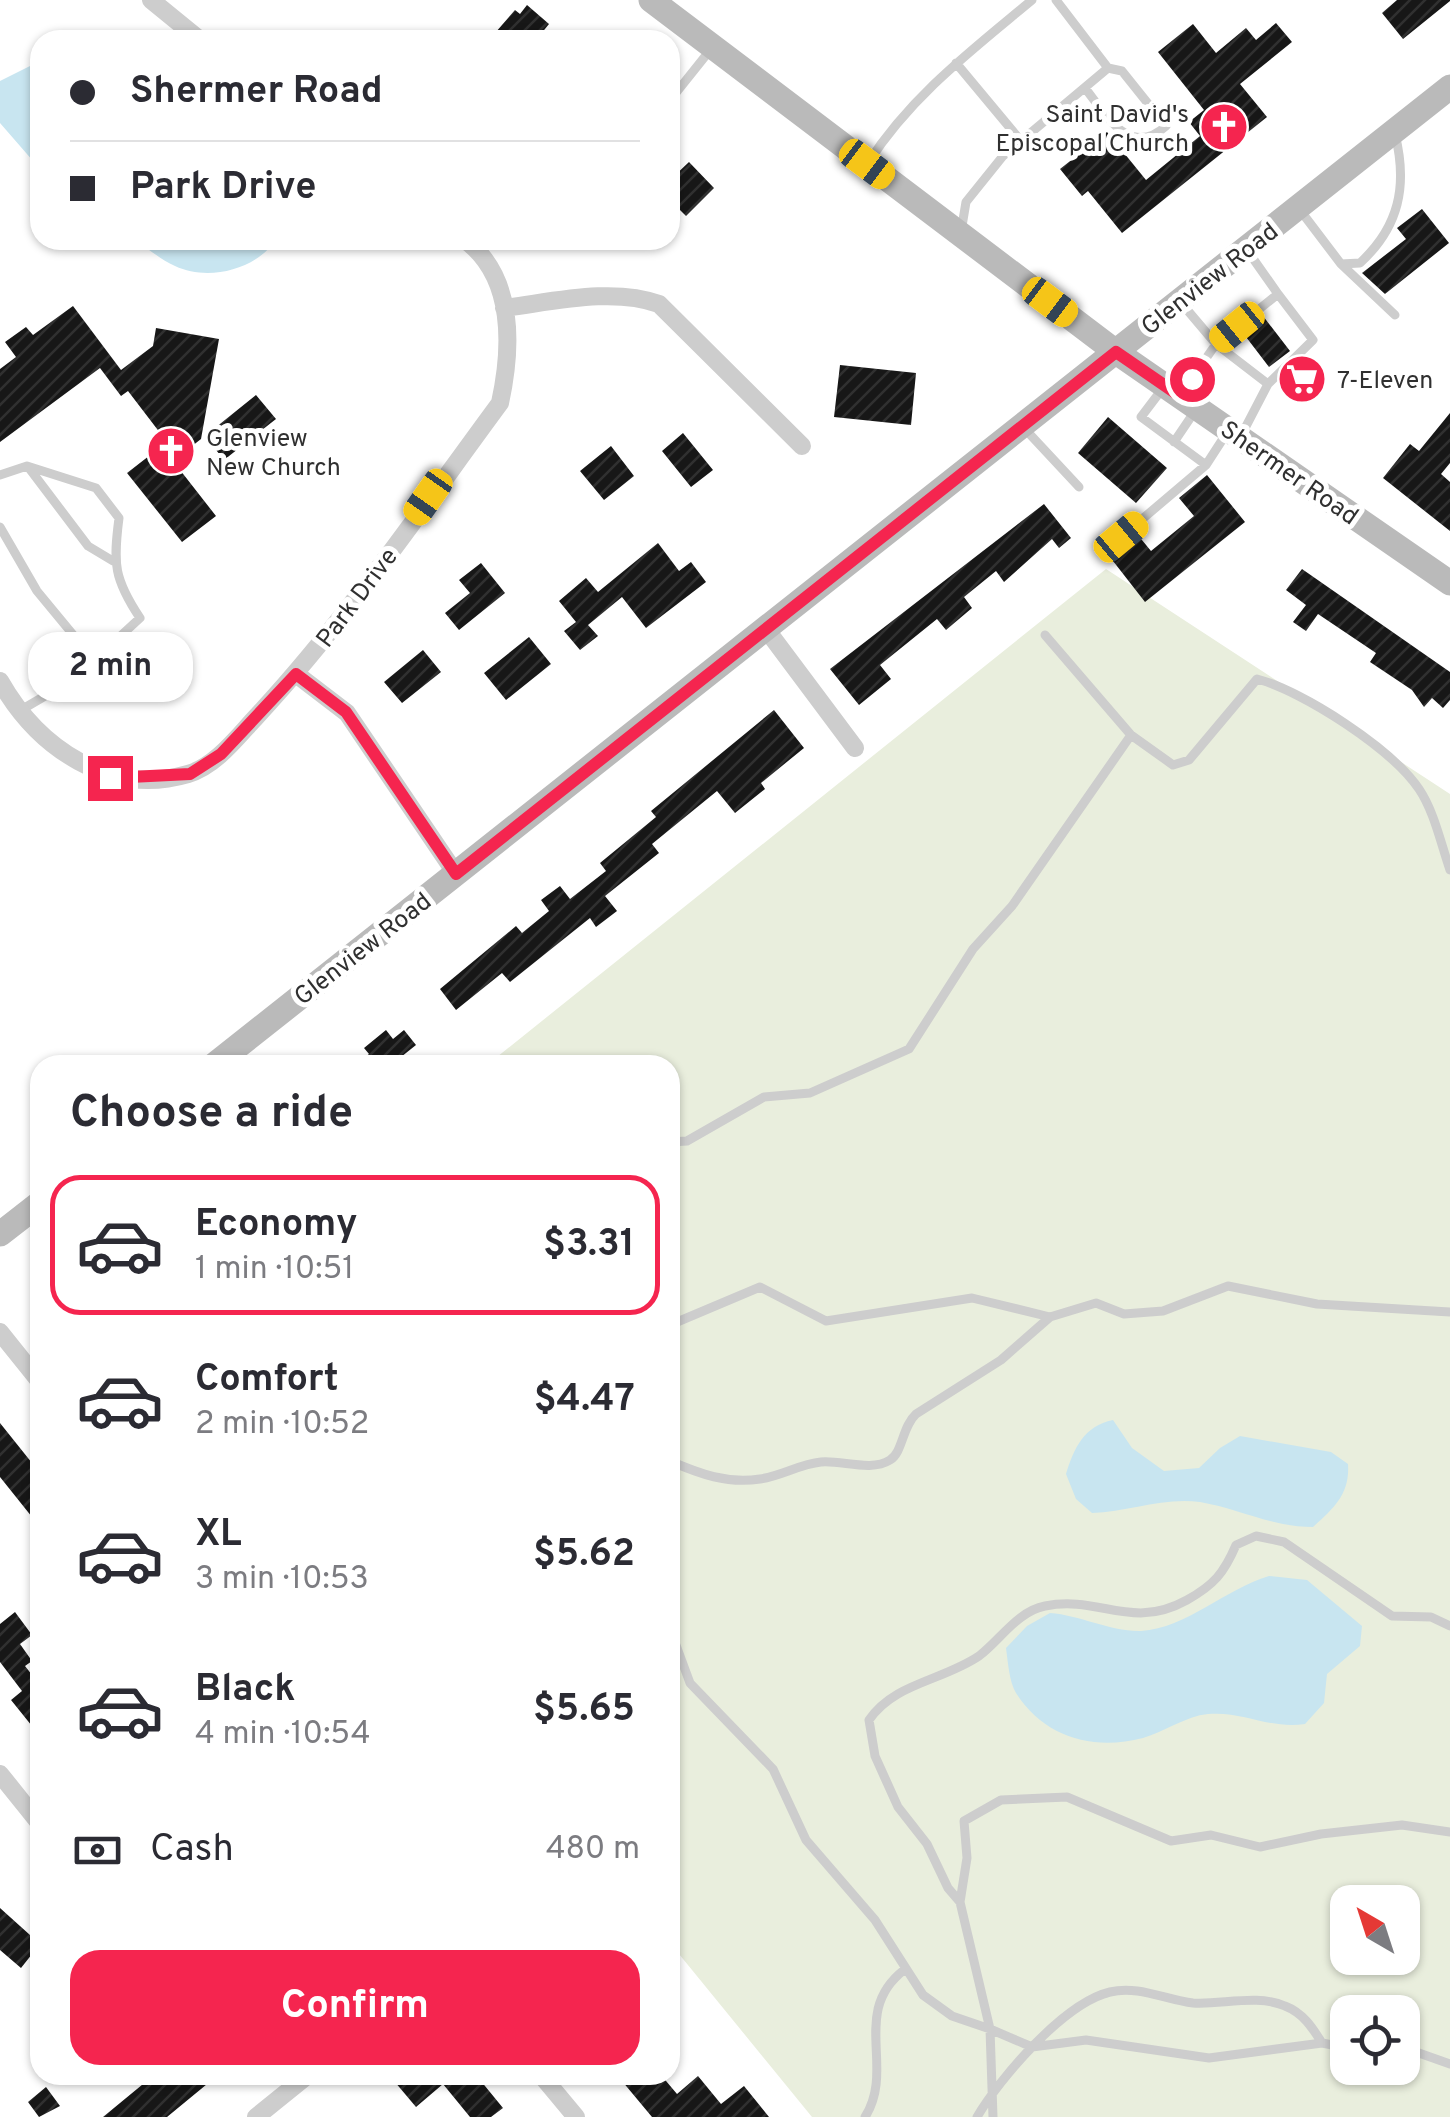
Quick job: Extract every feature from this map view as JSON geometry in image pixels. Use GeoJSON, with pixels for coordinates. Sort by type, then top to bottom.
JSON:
{"type":"FeatureCollection","features":[{"type":"Feature","properties":{"kind":"main road","name":"Shermer Road"},"geometry":{"type":"LineString","coordinates":[[650,0],[1116,352],[1450,583]]}},
{"type":"Feature","properties":{"kind":"main road","name":"Glenview Road"},"geometry":{"type":"LineString","coordinates":[[227,1055],[1450,87]]}},
{"type":"Feature","properties":{"kind":"main road"},"geometry":{"type":"LineString","coordinates":[[0,1234],[30,1211]]}},
{"type":"Feature","properties":{"kind":"street"},"geometry":{"type":"LineString","coordinates":[[151,0],[188,30]]}},
{"type":"Feature","properties":{"kind":"street","name":"Park Drive"},"geometry":{"type":"LineString","coordinates":[[0,681],[18,712],[65,754],[110,778],[190,774],[221,754],[296,674],[357,600],[500,404],[508,367],[504,308],[484,254],[479,250]]}},
{"type":"Feature","properties":{"kind":"street"},"geometry":{"type":"LineString","coordinates":[[504,308],[642,297],[660,304],[802,446]]}},
{"type":"Feature","properties":{"kind":"street"},"geometry":{"type":"LineString","coordinates":[[766,629],[854,748]]}},
{"type":"Feature","properties":{"kind":"street"},"geometry":{"type":"LineString","coordinates":[[296,674],[346,712],[456,874]]}},
{"type":"Feature","properties":{"kind":"street"},"geometry":{"type":"LineString","coordinates":[[0,1332],[30,1370]]}},
{"type":"Feature","properties":{"kind":"street"},"geometry":{"type":"LineString","coordinates":[[0,1774],[30,1812]]}},
{"type":"Feature","properties":{"kind":"street"},"geometry":{"type":"LineString","coordinates":[[256,2117],[296,2085]]}},
{"type":"Feature","properties":{"kind":"street"},"geometry":{"type":"LineString","coordinates":[[549,2085],[576,2117]]}},
{"type":"Feature","properties":{"kind":"lane"},"geometry":{"type":"LineString","coordinates":[[867,164],[891,127],[956,63],[1032,0]]}},
{"type":"Feature","properties":{"kind":"lane"},"geometry":{"type":"LineString","coordinates":[[1056,0],[1108,68],[1122,71],[1166,126],[1154,137],[1138,140],[1122,134],[1084,88]]}},
{"type":"Feature","properties":{"kind":"lane"},"geometry":{"type":"LineString","coordinates":[[680,89],[713,47]]}},
{"type":"Feature","properties":{"kind":"lane"},"geometry":{"type":"LineString","coordinates":[[956,63],[1021,142]]}},
{"type":"Feature","properties":{"kind":"lane"},"geometry":{"type":"LineString","coordinates":[[961,234],[966,202],[1021,142],[1108,68]]}},
{"type":"Feature","properties":{"kind":"lane"},"geometry":{"type":"LineString","coordinates":[[1341,264],[1360,263],[1382,243],[1395,218],[1402,188],[1394,131]]}},
{"type":"Feature","properties":{"kind":"lane"},"geometry":{"type":"LineString","coordinates":[[1298,208],[1341,264],[1395,315]]}},
{"type":"Feature","properties":{"kind":"lane"},"geometry":{"type":"LineString","coordinates":[[1121,537],[1206,465],[1235,433],[1268,384],[1314,340],[1246,249]]}},
{"type":"Feature","properties":{"kind":"lane"},"geometry":{"type":"LineString","coordinates":[[1174,442],[1181,397],[1216,344],[1278,294]]}},
{"type":"Feature","properties":{"kind":"lane"},"geometry":{"type":"LineString","coordinates":[[1180,301],[1216,344],[1268,384]]}},
{"type":"Feature","properties":{"kind":"lane"},"geometry":{"type":"LineString","coordinates":[[1181,397],[1141,417],[1206,465]]}},
{"type":"Feature","properties":{"kind":"lane"},"geometry":{"type":"LineString","coordinates":[[1022,426],[1079,487]]}},
{"type":"Feature","properties":{"kind":"lane"},"geometry":{"type":"LineString","coordinates":[[0,475],[28,466],[96,488],[119,518],[113,562],[122,591],[140,618],[74,678],[18,712]]}},
{"type":"Feature","properties":{"kind":"lane"},"geometry":{"type":"LineString","coordinates":[[28,466],[88,546],[113,562]]}},
{"type":"Feature","properties":{"kind":"lane"},"geometry":{"type":"LineString","coordinates":[[0,528],[38,590],[94,660]]}},
{"type":"Feature","properties":{"kind":"lane"},"geometry":{"type":"LineString","coordinates":[[1045,635],[1131,735],[1173,765],[1189,760],[1258,678],[1278,684],[1346,724],[1418,788],[1450,870]]}},
{"type":"Feature","properties":{"kind":"lane"},"geometry":{"type":"LineString","coordinates":[[680,1141],[764,1097],[810,1092],[909,1048],[972,949],[1012,906],[1131,735]]}},
{"type":"Feature","properties":{"kind":"lane"},"geometry":{"type":"LineString","coordinates":[[680,1465],[713,1479],[760,1479],[819,1462],[872,1465],[889,1460],[898,1452],[904,1425],[916,1414],[1001,1360],[1050,1317],[1096,1303],[1124,1314],[1163,1311],[1228,1286],[1317,1304],[1450,1312]]}},
{"type":"Feature","properties":{"kind":"lane"},"geometry":{"type":"LineString","coordinates":[[680,1321],[760,1287],[826,1321],[972,1298],[1050,1317]]}},
{"type":"Feature","properties":{"kind":"lane"},"geometry":{"type":"LineString","coordinates":[[993,2117],[990,2029],[960,1902],[927,1844],[898,1807],[875,1756],[869,1720],[883,1698],[977,1657],[1023,1615],[1042,1606],[1071,1604],[1148,1616],[1172,1609],[1211,1587],[1223,1574],[1236,1545],[1256,1536],[1284,1542],[1392,1616],[1430,1617],[1450,1626]]}},
{"type":"Feature","properties":{"kind":"lane"},"geometry":{"type":"LineString","coordinates":[[680,1656],[690,1683],[773,1769],[806,1840],[875,1920],[904,1970],[923,1994],[952,2016],[1032,2048],[1086,2040],[1209,2058],[1330,2045]]}},
{"type":"Feature","properties":{"kind":"lane"},"geometry":{"type":"LineString","coordinates":[[960,1902],[966,1858],[964,1821],[1001,1800],[1067,1796],[1171,1842],[1211,1835],[1260,1847],[1321,1834],[1402,1826],[1450,1832]]}},
{"type":"Feature","properties":{"kind":"lane"},"geometry":{"type":"LineString","coordinates":[[865,2117],[874,2102],[875,2012],[887,1983],[904,1970]]}},
{"type":"Feature","properties":{"kind":"lane"},"geometry":{"type":"LineString","coordinates":[[977,2117],[992,2093],[1032,2048],[1080,2008],[1109,1992],[1145,1992],[1191,2002],[1283,2004],[1309,2021],[1322,2043]]}},
{"type":"Feature","properties":{"kind":"lane"},"geometry":{"type":"LineString","coordinates":[[1420,2053],[1450,2064]]}},
{"type":"Feature","properties":{"kind":"green space"},"geometry":{"type":"Polygon","coordinates":[[[1106,569],[1450,794],[1450,2117],[812,2117],[680,1955],[680,1055],[499,1055],[1106,569]]]}},
{"type":"Feature","properties":{"kind":"water"},"geometry":{"type":"Polygon","coordinates":[[[30,66],[30,158],[0,123],[0,81],[30,66]]]}},
{"type":"Feature","properties":{"kind":"water"},"geometry":{"type":"Polygon","coordinates":[[[149,250],[267,250],[244,265],[217,272],[188,271],[149,250]]]}},
{"type":"Feature","properties":{"kind":"water"},"geometry":{"type":"Polygon","coordinates":[[[1113,1420],[1132,1448],[1164,1471],[1199,1468],[1240,1436],[1331,1452],[1348,1464],[1346,1484],[1334,1507],[1313,1527],[1186,1501],[1092,1513],[1076,1499],[1066,1474],[1087,1433],[1113,1420]]]}},
{"type":"Feature","properties":{"kind":"water"},"geometry":{"type":"Polygon","coordinates":[[[1269,1576],[1307,1580],[1362,1626],[1360,1646],[1327,1674],[1324,1703],[1305,1724],[1208,1714],[1143,1738],[1107,1743],[1056,1730],[1041,1721],[1016,1693],[1006,1648],[1027,1626],[1050,1613],[1141,1631],[1174,1623],[1269,1576]]]}},
{"type":"Feature","properties":{"kind":"building"},"geometry":{"type":"Polygon","coordinates":[[[1397,0],[1450,1],[1403,39],[1382,13],[1397,0]]]}},
{"type":"Feature","properties":{"kind":"building"},"geometry":{"type":"Polygon","coordinates":[[[527,5],[549,24],[544,30],[498,30],[515,10],[520,14],[527,5]]]}},
{"type":"Feature","properties":{"kind":"building","name":"Saint David's Episcopal Church"},"geometry":{"type":"Polygon","coordinates":[[[1276,23],[1292,42],[1240,84],[1267,117],[1122,233],[1088,191],[1082,196],[1060,169],[1107,132],[1146,180],[1200,136],[1189,122],[1204,110],[1158,52],[1193,24],[1216,53],[1246,28],[1256,40],[1276,23]]]}},
{"type":"Feature","properties":{"kind":"building"},"geometry":{"type":"Polygon","coordinates":[[[689,162],[714,188],[686,216],[680,210],[680,171],[689,162]]]}},
{"type":"Feature","properties":{"kind":"building"},"geometry":{"type":"Polygon","coordinates":[[[1422,209],[1449,243],[1385,294],[1362,273],[1406,239],[1397,228],[1422,209]]]}},
{"type":"Feature","properties":{"kind":"building"},"geometry":{"type":"Polygon","coordinates":[[[73,306],[121,370],[153,346],[156,328],[219,339],[201,439],[173,461],[216,516],[182,542],[127,473],[167,442],[128,391],[121,396],[100,368],[0,442],[0,369],[16,357],[5,342],[26,327],[33,335],[73,306]]]}},
{"type":"Feature","properties":{"kind":"building"},"geometry":{"type":"Polygon","coordinates":[[[1263,316],[1290,351],[1269,367],[1243,333],[1263,316]]]}},
{"type":"Feature","properties":{"kind":"building","name":"7-Eleven"},"geometry":{"type":"Polygon","coordinates":[[[1303,362],[1320,383],[1302,396],[1286,377],[1303,362]]]}},
{"type":"Feature","properties":{"kind":"building"},"geometry":{"type":"Polygon","coordinates":[[[840,365],[916,373],[911,425],[834,417],[840,365]]]}},
{"type":"Feature","properties":{"kind":"building"},"geometry":{"type":"Polygon","coordinates":[[[256,395],[276,419],[224,460],[205,436],[256,395]]]}},
{"type":"Feature","properties":{"kind":"building"},"geometry":{"type":"Polygon","coordinates":[[[1450,413],[1450,463],[1441,474],[1450,482],[1450,531],[1383,478],[1410,444],[1419,451],[1450,413]]]}},
{"type":"Feature","properties":{"kind":"building"},"geometry":{"type":"Polygon","coordinates":[[[1108,417],[1167,468],[1136,503],[1078,453],[1108,417]]]}},
{"type":"Feature","properties":{"kind":"building"},"geometry":{"type":"Polygon","coordinates":[[[683,433],[713,470],[691,487],[662,451],[683,433]]]}},
{"type":"Feature","properties":{"kind":"building"},"geometry":{"type":"Polygon","coordinates":[[[611,446],[634,476],[604,500],[580,471],[611,446]]]}},
{"type":"Feature","properties":{"kind":"building"},"geometry":{"type":"Polygon","coordinates":[[[1207,475],[1245,522],[1145,602],[1106,552],[1137,534],[1151,551],[1194,516],[1179,498],[1207,475]]]}},
{"type":"Feature","properties":{"kind":"building"},"geometry":{"type":"Polygon","coordinates":[[[1044,504],[1071,538],[1059,548],[1052,539],[1004,582],[996,571],[964,597],[972,608],[946,630],[937,619],[880,665],[891,679],[859,705],[830,669],[1044,504]]]}},
{"type":"Feature","properties":{"kind":"building"},"geometry":{"type":"Polygon","coordinates":[[[658,543],[679,571],[691,562],[706,582],[646,628],[622,597],[588,625],[598,636],[580,650],[564,631],[576,622],[559,601],[586,578],[598,592],[658,543]]]}},
{"type":"Feature","properties":{"kind":"building"},"geometry":{"type":"Polygon","coordinates":[[[481,563],[505,593],[459,630],[445,613],[470,593],[459,580],[481,563]]]}},
{"type":"Feature","properties":{"kind":"building"},"geometry":{"type":"Polygon","coordinates":[[[1302,569],[1450,672],[1450,700],[1443,708],[1432,698],[1424,707],[1412,690],[1370,662],[1376,653],[1318,614],[1306,631],[1293,622],[1306,605],[1286,590],[1302,569]]]}},
{"type":"Feature","properties":{"kind":"building"},"geometry":{"type":"Polygon","coordinates":[[[529,637],[551,664],[506,700],[484,673],[529,637]]]}},
{"type":"Feature","properties":{"kind":"building"},"geometry":{"type":"Polygon","coordinates":[[[423,650],[441,672],[402,703],[384,682],[423,650]]]}},
{"type":"Feature","properties":{"kind":"building"},"geometry":{"type":"Polygon","coordinates":[[[774,710],[804,748],[761,783],[765,789],[735,813],[717,791],[652,844],[659,853],[605,896],[617,911],[596,927],[590,918],[510,982],[502,973],[456,1010],[440,989],[516,926],[522,933],[549,911],[541,900],[560,886],[570,899],[606,871],[600,863],[656,817],[651,811],[774,710]]]}},
{"type":"Feature","properties":{"kind":"building"},"geometry":{"type":"Polygon","coordinates":[[[386,1030],[393,1039],[404,1030],[416,1045],[404,1055],[368,1055],[364,1048],[386,1030]]]}},
{"type":"Feature","properties":{"kind":"building"},"geometry":{"type":"Polygon","coordinates":[[[0,1423],[30,1460],[30,1514],[0,1477],[0,1423]]]}},
{"type":"Feature","properties":{"kind":"building"},"geometry":{"type":"Polygon","coordinates":[[[15,1612],[30,1632],[20,1644],[30,1658],[25,1666],[30,1672],[30,1724],[11,1700],[22,1691],[0,1662],[0,1624],[15,1612]]]}},
{"type":"Feature","properties":{"kind":"building"},"geometry":{"type":"Polygon","coordinates":[[[0,1908],[30,1935],[30,1957],[21,1968],[0,1950],[0,1908]]]}},
{"type":"Feature","properties":{"kind":"building"},"geometry":{"type":"Polygon","coordinates":[[[698,2076],[721,2104],[744,2086],[769,2117],[652,2117],[625,2085],[669,2085],[677,2094],[698,2076]]]}},
{"type":"Feature","properties":{"kind":"building"},"geometry":{"type":"Polygon","coordinates":[[[142,2085],[206,2085],[167,2117],[103,2117],[142,2085]]]}},
{"type":"Feature","properties":{"kind":"building"},"geometry":{"type":"Polygon","coordinates":[[[397,2085],[442,2085],[416,2107],[397,2085]]]}},
{"type":"Feature","properties":{"kind":"building"},"geometry":{"type":"Polygon","coordinates":[[[444,2085],[484,2085],[503,2108],[491,2117],[470,2117],[444,2085]]]}},
{"type":"Feature","properties":{"kind":"building"},"geometry":{"type":"Polygon","coordinates":[[[46,2087],[60,2106],[39,2117],[28,2102],[46,2087]]]}},
{"type":"Feature","properties":{"kind":"place","name":"Saint David's Episcopal Church"},"geometry":{"type":"Point","coordinates":[1224,127]}},
{"type":"Feature","properties":{"kind":"place","name":"7-Eleven"},"geometry":{"type":"Point","coordinates":[1302,379]}},
{"type":"Feature","properties":{"kind":"place","name":"Glenview New Church"},"geometry":{"type":"Point","coordinates":[171,451]}},
{"type":"Feature","properties":{"kind":"route"},"geometry":{"type":"LineString","coordinates":[[110,778],[142,780],[190,774],[221,754],[296,674],[346,712],[456,874],[1116,352],[1180,396],[1192,379]]}}]}
